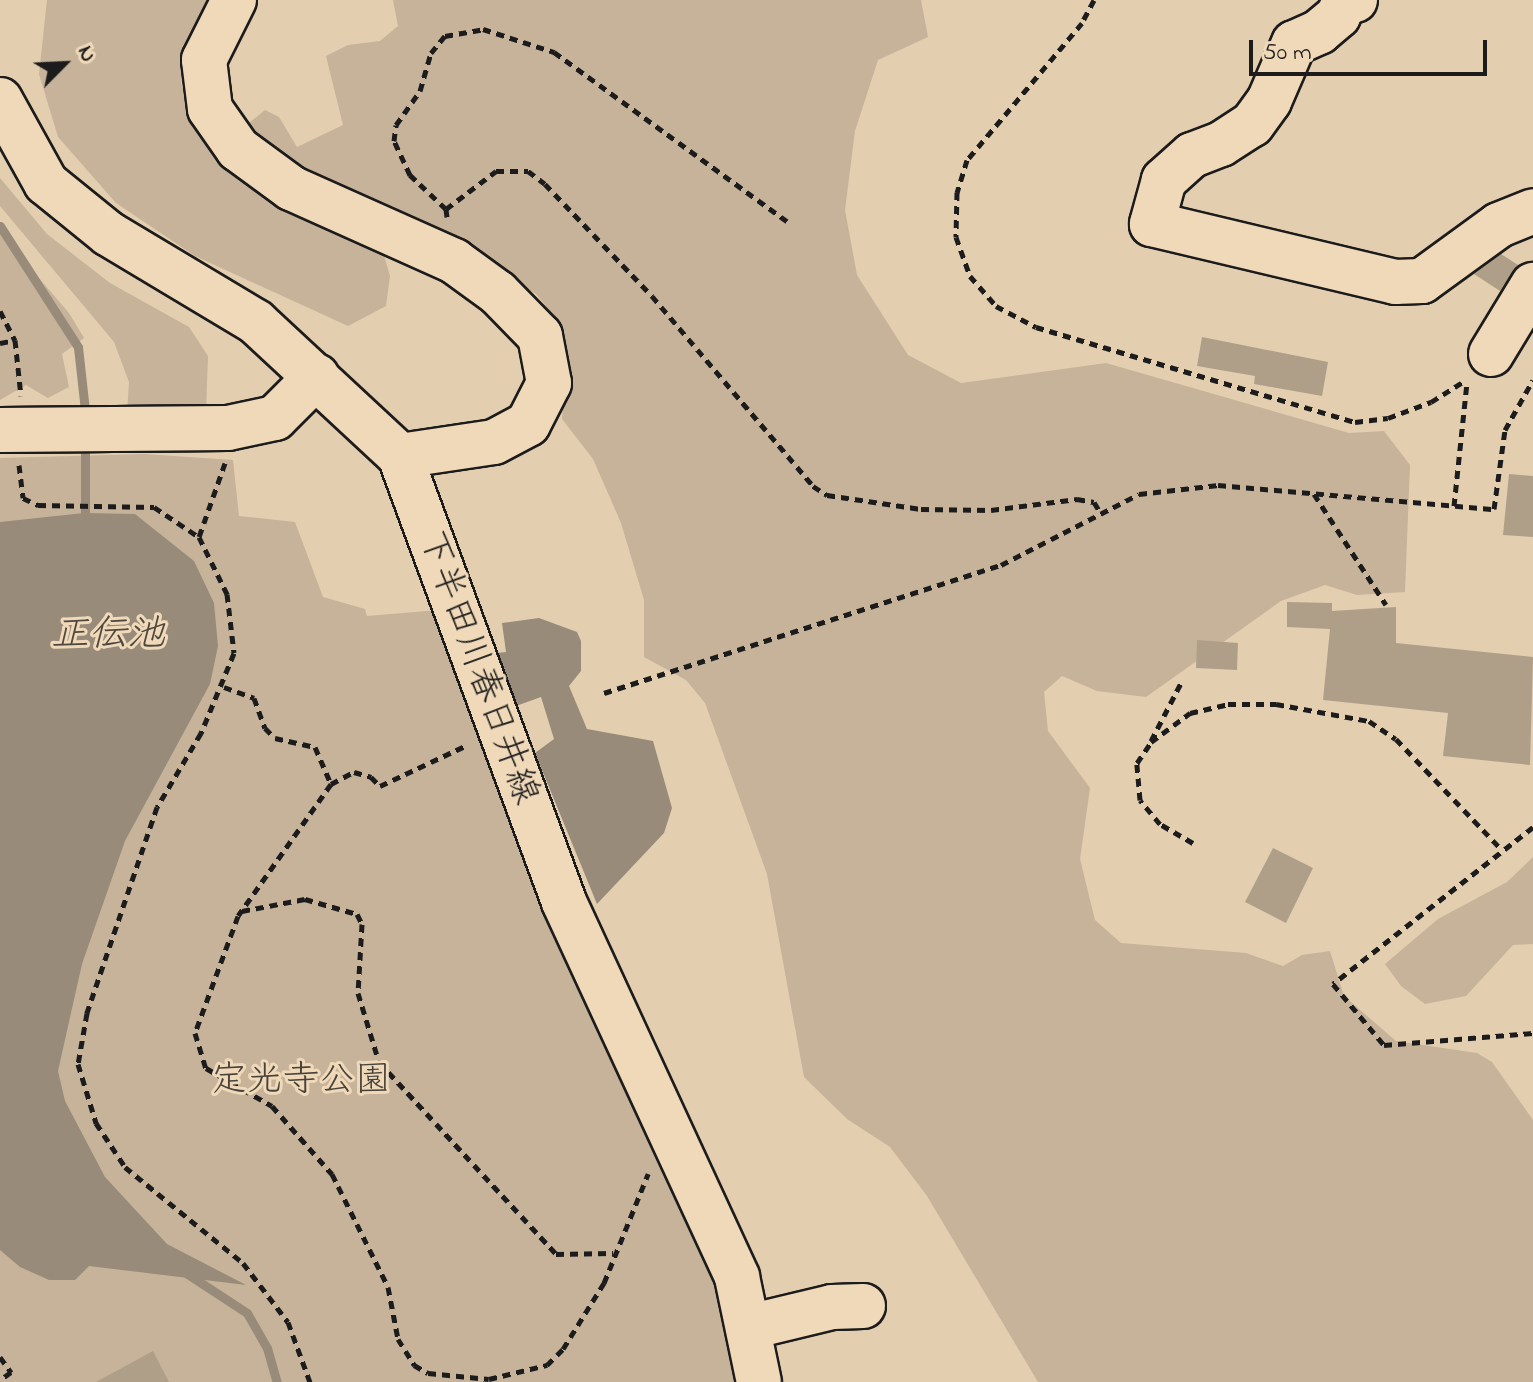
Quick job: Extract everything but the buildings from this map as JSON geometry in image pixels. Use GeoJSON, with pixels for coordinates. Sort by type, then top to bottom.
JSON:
{"type":"FeatureCollection","features":[{"type":"Feature","properties":{"kind":"main road"},"geometry":{"type":"LineString","coordinates":[[234,0],[204,60],[210,109],[238,149],[291,188],[444,257],[498,293],[540,336],[549,383],[528,424],[494,442],[400,456]]}},
{"type":"Feature","properties":{"kind":"main road"},"geometry":{"type":"LineString","coordinates":[[1355,0],[1344,3],[1338,16],[1319,32],[1294,43],[1269,101],[1252,124],[1221,144],[1192,155],[1164,180],[1152,224],[1362,277],[1408,282],[1443,270],[1499,225],[1533,211]]}},
{"type":"Feature","properties":{"kind":"main road","name":"下半田川春日井線"},"geometry":{"type":"LineString","coordinates":[[0,100],[46,183],[109,234],[256,322],[400,456],[564,902],[737,1277],[759,1382]]}},
{"type":"Feature","properties":{"kind":"main road"},"geometry":{"type":"LineString","coordinates":[[1479,366],[1533,285]]}},
{"type":"Feature","properties":{"kind":"main road"},"geometry":{"type":"LineString","coordinates":[[23,434],[228,428],[275,418],[317,376]]}},
{"type":"Feature","properties":{"kind":"main road"},"geometry":{"type":"LineString","coordinates":[[749,1327],[832,1307],[863,1306]]}},
{"type":"Feature","properties":{"kind":"path"},"geometry":{"type":"LineString","coordinates":[[1094,0],[1082,23],[967,160],[957,192],[956,237],[970,276],[996,306],[1036,327],[1355,422],[1388,418],[1431,402],[1479,366]]}},
{"type":"Feature","properties":{"kind":"path"},"geometry":{"type":"LineString","coordinates":[[444,257],[450,243],[446,209],[410,175],[394,141],[396,125],[420,91],[431,53],[445,36],[483,29],[554,52],[787,221]]}},
{"type":"Feature","properties":{"kind":"path"},"geometry":{"type":"LineString","coordinates":[[446,209],[496,171],[528,171],[545,184],[652,296],[813,486],[827,495],[921,509],[991,510],[1077,499],[1094,502],[1100,512]]}},
{"type":"Feature","properties":{"kind":"path"},"geometry":{"type":"LineString","coordinates":[[0,311],[15,340],[23,434],[23,498],[38,505],[154,507],[199,537],[227,594],[234,653],[224,687],[157,807],[87,1013],[78,1064],[96,1123],[125,1167],[243,1263],[288,1322],[310,1382]]}},
{"type":"Feature","properties":{"kind":"path"},"geometry":{"type":"LineString","coordinates":[[0,343],[15,340]]}},
{"type":"Feature","properties":{"kind":"path"},"geometry":{"type":"LineString","coordinates":[[1454,506],[1479,366]]}},
{"type":"Feature","properties":{"kind":"path"},"geometry":{"type":"LineString","coordinates":[[604,693],[1001,565],[1139,494],[1182,486],[1313,493],[1494,509],[1505,430],[1533,380]]}},
{"type":"Feature","properties":{"kind":"path"},"geometry":{"type":"LineString","coordinates":[[199,537],[230,451]]}},
{"type":"Feature","properties":{"kind":"path"},"geometry":{"type":"LineString","coordinates":[[1313,493],[1386,605]]}},
{"type":"Feature","properties":{"kind":"path"},"geometry":{"type":"LineString","coordinates":[[1181,683],[1137,763],[1140,800],[1160,824],[1193,843]]}},
{"type":"Feature","properties":{"kind":"path"},"geometry":{"type":"LineString","coordinates":[[224,687],[254,698],[265,728],[275,738],[315,747],[331,784]]}},
{"type":"Feature","properties":{"kind":"path"},"geometry":{"type":"LineString","coordinates":[[1151,742],[1190,713],[1228,704],[1276,704],[1369,721],[1396,739],[1502,850]]}},
{"type":"Feature","properties":{"kind":"path"},"geometry":{"type":"LineString","coordinates":[[478,740],[380,786],[371,777],[354,772],[331,784],[242,911],[228,936],[211,998],[195,1033],[206,1068],[272,1106],[332,1174],[388,1287],[398,1339],[414,1365],[428,1373],[489,1379],[547,1365],[563,1349],[604,1283],[613,1253],[659,1148],[675,1139]]}},
{"type":"Feature","properties":{"kind":"path"},"geometry":{"type":"LineString","coordinates":[[1533,827],[1333,984],[1384,1045],[1533,1033]]}},
{"type":"Feature","properties":{"kind":"path"},"geometry":{"type":"LineString","coordinates":[[242,911],[305,899],[357,914],[362,924],[358,993],[379,1062],[556,1254],[613,1253]]}},
{"type":"Feature","properties":{"kind":"path"},"geometry":{"type":"LineString","coordinates":[[0,1357],[11,1372],[0,1380]]}},
{"type":"Feature","properties":{"kind":"green space"},"geometry":{"type":"Polygon","coordinates":[[[47,0],[212,0],[191,41],[181,83],[205,140],[244,182],[383,252],[390,276],[386,306],[348,326],[195,256],[116,203],[58,137],[39,74],[47,0]]]}},
{"type":"Feature","properties":{"kind":"green space"},"geometry":{"type":"Polygon","coordinates":[[[393,0],[921,0],[928,37],[878,60],[855,131],[845,210],[857,275],[908,355],[961,383],[1106,363],[1349,433],[1384,431],[1410,465],[1405,592],[1357,595],[1325,585],[1281,601],[1146,697],[1097,691],[1062,676],[1044,692],[1048,731],[1090,788],[1080,859],[1095,920],[1121,943],[1246,953],[1283,966],[1302,955],[1330,951],[1344,996],[1396,1041],[1477,1053],[1492,1062],[1533,1120],[1533,1382],[1038,1382],[927,1196],[890,1147],[847,1119],[804,1077],[767,874],[705,703],[686,680],[644,657],[644,600],[621,523],[593,459],[562,419],[567,352],[555,317],[536,294],[496,268],[259,150],[249,123],[265,110],[279,117],[297,147],[343,125],[326,56],[348,45],[380,41],[398,26],[393,0]]]}},
{"type":"Feature","properties":{"kind":"green space"},"geometry":{"type":"Polygon","coordinates":[[[0,178],[47,234],[110,283],[189,327],[208,356],[206,413],[127,412],[129,382],[114,342],[0,206],[0,178]]]}},
{"type":"Feature","properties":{"kind":"green space"},"geometry":{"type":"Polygon","coordinates":[[[0,233],[69,313],[84,338],[62,354],[69,387],[48,398],[26,385],[0,400],[0,233]]]}},
{"type":"Feature","properties":{"kind":"green space","name":"定光寺公園"},"geometry":{"type":"Polygon","coordinates":[[[144,454],[233,460],[239,516],[295,522],[323,597],[365,609],[367,616],[439,610],[717,1265],[741,1382],[0,1382],[0,458],[144,454]]]}},
{"type":"Feature","properties":{"kind":"green space"},"geometry":{"type":"Polygon","coordinates":[[[1533,857],[1533,944],[1513,945],[1466,996],[1425,1004],[1401,986],[1385,964],[1438,919],[1507,882],[1533,857]]]}},
{"type":"Feature","properties":{"kind":"water","name":"正伝池"},"geometry":{"type":"Polygon","coordinates":[[[84,513],[135,514],[194,561],[214,603],[218,646],[210,684],[125,841],[82,964],[58,1071],[65,1101],[105,1177],[167,1244],[246,1285],[89,1266],[75,1280],[49,1280],[20,1267],[0,1250],[0,522],[84,513]]]}},
{"type":"Feature","properties":{"kind":"water"},"geometry":{"type":"Polygon","coordinates":[[[539,618],[577,632],[581,641],[581,671],[569,686],[587,729],[653,741],[672,808],[664,833],[597,904],[535,753],[554,739],[541,697],[516,706],[496,653],[506,652],[502,623],[539,618]]]}},
{"type":"Feature","properties":{"kind":"waterway"},"geometry":{"type":"LineString","coordinates":[[0,226],[78,347],[86,419]]}},
{"type":"Feature","properties":{"kind":"waterway"},"geometry":{"type":"LineString","coordinates":[[85,441],[85,523]]}},
{"type":"Feature","properties":{"kind":"waterway"},"geometry":{"type":"LineString","coordinates":[[186,1273],[247,1313],[267,1348],[277,1382]]}}]}
